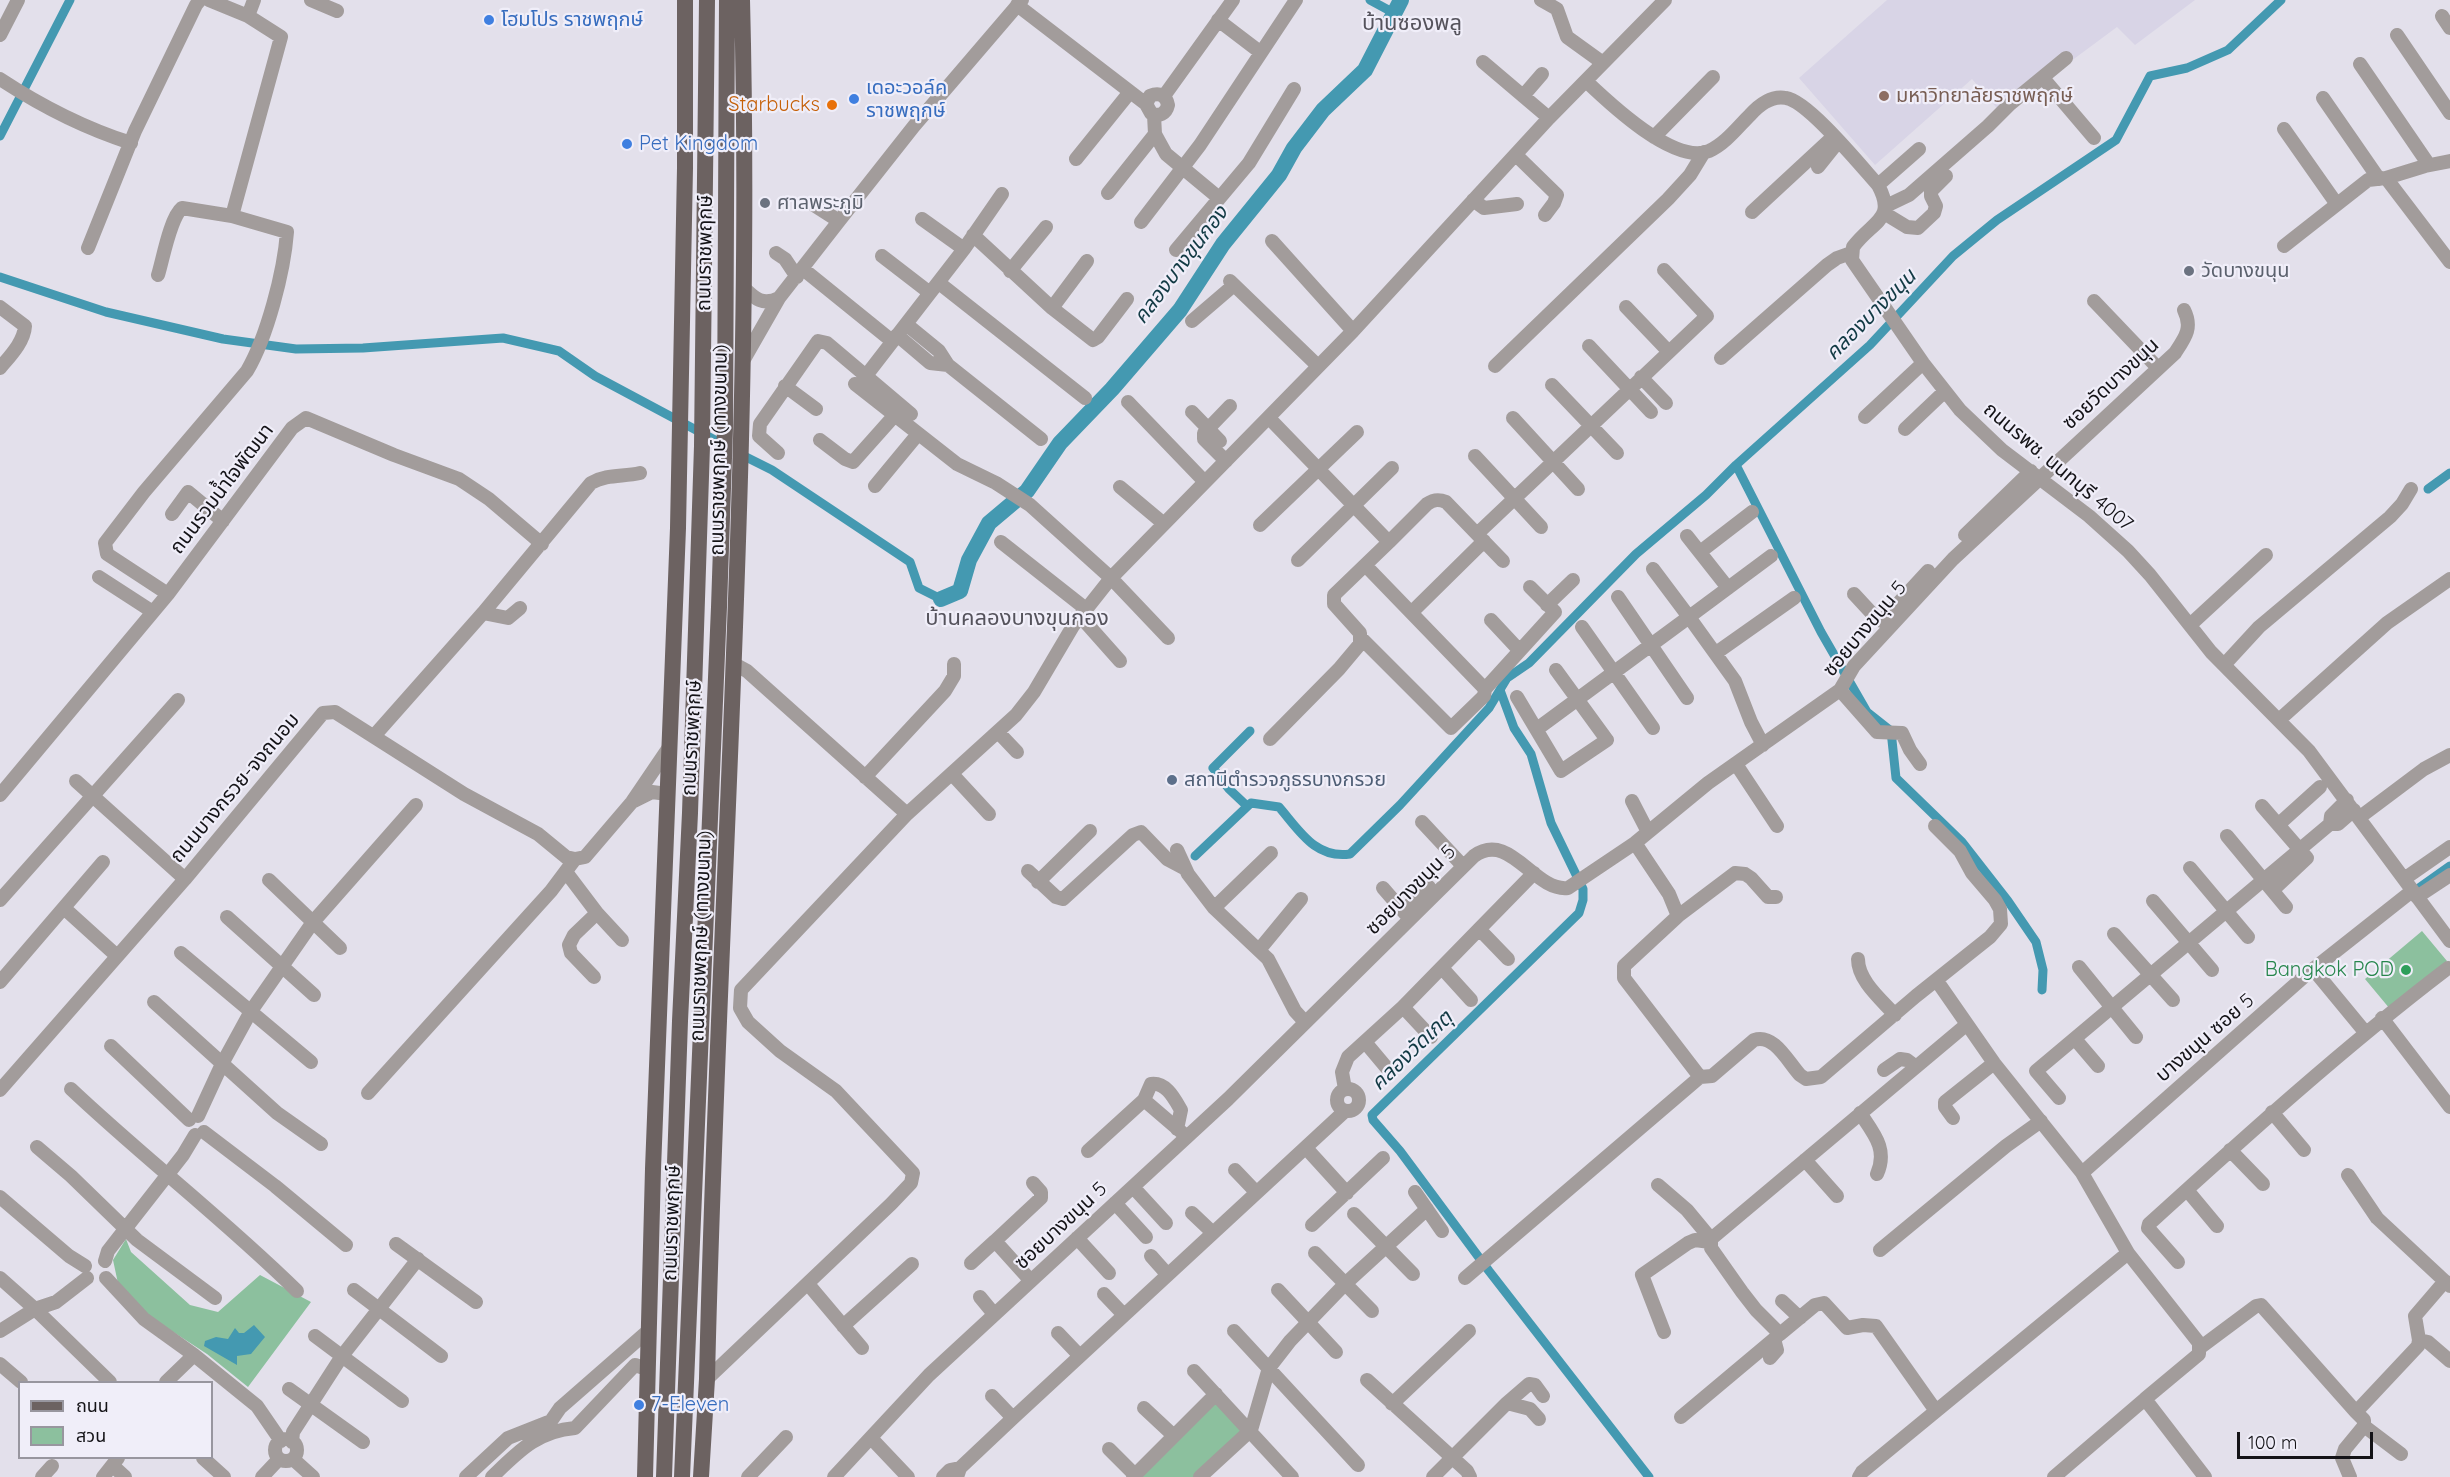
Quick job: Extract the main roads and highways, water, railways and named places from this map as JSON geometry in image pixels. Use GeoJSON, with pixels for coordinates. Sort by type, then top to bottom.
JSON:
{"type":"FeatureCollection","features":[{"type":"Feature","properties":{"kind":"main road","name":"ถนนราชพฤกษ์ (ทางขนาน)"},"geometry":{"type":"LineString","coordinates":[[645,1477],[648,1331],[681,409],[686,92],[685,0]]}},
{"type":"Feature","properties":{"kind":"main road","name":"ถนนราชพฤกษ์"},"geometry":{"type":"LineString","coordinates":[[664,1477],[702,447],[707,0]]}},
{"type":"Feature","properties":{"kind":"main road","name":"ถนนราชพฤกษ์"},"geometry":{"type":"LineString","coordinates":[[682,1477],[725,428],[727,0]]}},
{"type":"Feature","properties":{"kind":"main road","name":"ถนนราชพฤกษ์ (ทางขนาน)"},"geometry":{"type":"LineString","coordinates":[[701,1477],[707,1379],[742,435],[743,6]]}},
{"type":"Feature","properties":{"kind":"main road"},"geometry":{"type":"LineString","coordinates":[[728,82],[733,71],[738,19],[743,6]]}},
{"type":"Feature","properties":{"kind":"main road"},"geometry":{"type":"LineString","coordinates":[[686,92],[691,102],[697,175],[706,183]]}},
{"type":"Feature","properties":{"kind":"main road"},"geometry":{"type":"LineString","coordinates":[[715,702],[729,792]]}},
{"type":"Feature","properties":{"kind":"main road"},"geometry":{"type":"LineString","coordinates":[[653,1187],[667,1121],[677,1108]]}},
{"type":"Feature","properties":{"kind":"water"},"geometry":{"type":"Polygon","coordinates":[[[254,1325],[265,1337],[251,1354],[237,1356],[237,1365],[204,1346],[205,1341],[216,1337],[228,1339],[235,1328],[239,1333],[244,1333],[254,1325]]]}},
{"type":"Feature","properties":{"kind":"waterway"},"geometry":{"type":"LineString","coordinates":[[0,136],[70,0]]}},
{"type":"Feature","properties":{"kind":"waterway"},"geometry":{"type":"LineString","coordinates":[[1370,0],[1394,13]]}},
{"type":"Feature","properties":{"kind":"waterway","name":"คลองบางขุนกอง"},"geometry":{"type":"LineString","coordinates":[[941,599],[960,591],[969,560],[989,523],[1027,491],[1060,443],[1112,389],[1180,310],[1223,244],[1279,175],[1294,148],[1323,110],[1365,70],[1401,0]]}},
{"type":"Feature","properties":{"kind":"waterway","name":"คลองบางขนุน"},"geometry":{"type":"LineString","coordinates":[[1195,856],[1251,803],[1279,807],[1301,833],[1317,847],[1327,852],[1350,854],[1400,805],[1489,708],[1507,678],[1529,663],[1636,554],[1706,495],[1736,465],[1870,345],[1953,256],[1997,220],[2116,140],[2150,76],[2187,68],[2228,50],[2281,0]]}},
{"type":"Feature","properties":{"kind":"waterway"},"geometry":{"type":"LineString","coordinates":[[0,277],[106,312],[223,339],[296,349],[363,348],[503,338],[559,351],[595,376],[726,446]]}},
{"type":"Feature","properties":{"kind":"waterway"},"geometry":{"type":"LineString","coordinates":[[738,453],[772,470],[910,562],[919,588],[941,599]]}},
{"type":"Feature","properties":{"kind":"waterway"},"geometry":{"type":"LineString","coordinates":[[1736,465],[1821,632],[1867,712],[1891,731],[1896,778],[1962,842],[2008,901],[2036,942],[2043,970],[2042,990]]}},
{"type":"Feature","properties":{"kind":"waterway"},"geometry":{"type":"LineString","coordinates":[[2428,489],[2450,473]]}},
{"type":"Feature","properties":{"kind":"waterway","name":"คลองวัดเกตุ"},"geometry":{"type":"LineString","coordinates":[[1500,690],[1514,728],[1531,754],[1551,823],[1583,889],[1583,900],[1579,913],[1372,1115],[1373,1120],[1400,1151],[1489,1271],[1649,1477]]}},
{"type":"Feature","properties":{"kind":"waterway"},"geometry":{"type":"LineString","coordinates":[[1247,806],[1229,789],[1213,768],[1250,731]]}},
{"type":"Feature","properties":{"kind":"waterway"},"geometry":{"type":"LineString","coordinates":[[2419,888],[2450,866]]}},
{"type":"Feature","properties":{"kind":"place","name":"โฮมโปร ราชพฤกษ์"},"geometry":{"type":"Point","coordinates":[489,20]}},
{"type":"Feature","properties":{"kind":"place","name":"มหาวิทยาลัยราชพฤกษ์"},"geometry":{"type":"Point","coordinates":[1884,96]}},
{"type":"Feature","properties":{"kind":"place","name":"เดอะวอล์ค ราชพฤกษ์"},"geometry":{"type":"Point","coordinates":[854,99]}},
{"type":"Feature","properties":{"kind":"place","name":"Starbucks"},"geometry":{"type":"Point","coordinates":[832,105]}},
{"type":"Feature","properties":{"kind":"place","name":"Pet Kingdom"},"geometry":{"type":"Point","coordinates":[627,144]}},
{"type":"Feature","properties":{"kind":"place","name":"ศาลพระภูมิ"},"geometry":{"type":"Point","coordinates":[765,203]}},
{"type":"Feature","properties":{"kind":"place","name":"วัดบางขนุน"},"geometry":{"type":"Point","coordinates":[2189,271]}},
{"type":"Feature","properties":{"kind":"place","name":"สถานีตำรวจภูธรบางกรวย"},"geometry":{"type":"Point","coordinates":[1172,780]}},
{"type":"Feature","properties":{"kind":"place","name":"Bangkok POD"},"geometry":{"type":"Point","coordinates":[2406,970]}},
{"type":"Feature","properties":{"kind":"place","name":"7-Eleven"},"geometry":{"type":"Point","coordinates":[639,1405]}},
{"type":"Feature","properties":{"kind":"district","name":"บ้านซองพลู"},"geometry":{"type":"Point","coordinates":[1412,23]}},
{"type":"Feature","properties":{"kind":"district","name":"บ้านคลองบางขุนกอง"},"geometry":{"type":"Point","coordinates":[1017,618]}}]}
